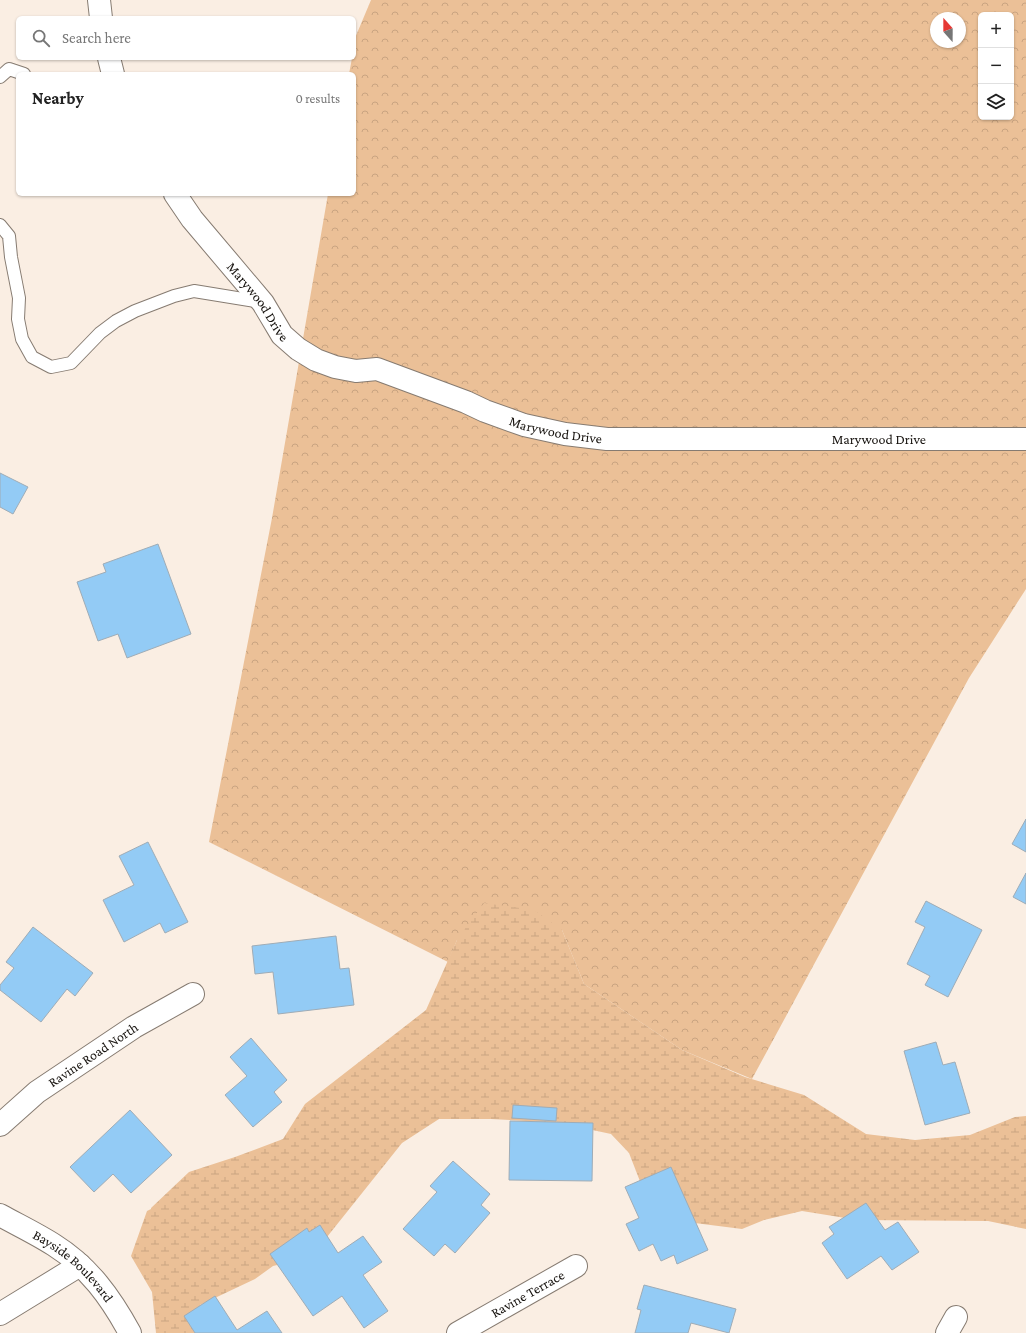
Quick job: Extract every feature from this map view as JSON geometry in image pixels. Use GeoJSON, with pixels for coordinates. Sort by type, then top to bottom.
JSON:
{"type":"FeatureCollection","features":[{"type":"Feature","properties":{"kind":"street"},"geometry":{"type":"LineString","coordinates":[[99,0],[101,16]]}},
{"type":"Feature","properties":{"kind":"street"},"geometry":{"type":"LineString","coordinates":[[110,60],[112,72]]}},
{"type":"Feature","properties":{"kind":"street","name":"Marywood Drive"},"geometry":{"type":"LineString","coordinates":[[176,196],[192,220],[263,303],[282,335],[298,349],[316,360],[335,367],[356,370],[377,370],[466,402],[485,411],[524,425],[565,434],[607,438],[1026,439]]}},
{"type":"Feature","properties":{"kind":"street","name":"Ravine Road North"},"geometry":{"type":"LineString","coordinates":[[0,1125],[37,1092],[134,1027],[193,994]]}},
{"type":"Feature","properties":{"kind":"street","name":"Bayside Boulevard"},"geometry":{"type":"LineString","coordinates":[[0,1215],[54,1245],[80,1265],[104,1290],[130,1333]]}},
{"type":"Feature","properties":{"kind":"street"},"geometry":{"type":"LineString","coordinates":[[0,1314],[80,1265]]}},
{"type":"Feature","properties":{"kind":"street","name":"Ravine Terrace"},"geometry":{"type":"LineString","coordinates":[[458,1333],[576,1266]]}},
{"type":"Feature","properties":{"kind":"lane"},"geometry":{"type":"LineString","coordinates":[[0,77],[8,68],[19,72]]}},
{"type":"Feature","properties":{"kind":"lane"},"geometry":{"type":"LineString","coordinates":[[0,225],[9,236],[11,257],[19,298],[18,319],[22,339],[32,357],[51,367],[71,362],[100,333],[116,321],[135,311],[174,296],[194,291],[263,303]]}},
{"type":"Feature","properties":{"kind":"green space"},"geometry":{"type":"Polygon","coordinates":[[[371,0],[1026,0],[1026,589],[969,678],[752,1079],[682,1050],[584,984],[562,930],[457,940],[448,962],[209,842],[272,518],[328,196],[356,196],[356,72],[349,72],[352,60],[356,60],[356,36],[371,0]]]}},
{"type":"Feature","properties":{"kind":"green space"},"geometry":{"type":"Polygon","coordinates":[[[484,903],[534,910],[562,930],[584,984],[682,1050],[745,1077],[804,1095],[866,1134],[915,1140],[970,1135],[1015,1117],[1026,1116],[1026,1229],[988,1221],[858,1220],[802,1211],[764,1220],[742,1229],[671,1220],[650,1207],[629,1153],[611,1134],[560,1123],[491,1119],[439,1119],[402,1143],[311,1257],[273,1266],[255,1279],[200,1305],[204,1333],[156,1333],[152,1292],[131,1256],[147,1211],[151,1209],[189,1172],[283,1139],[305,1104],[426,1010],[457,940],[484,903]]]}},
{"type":"Feature","properties":{"kind":"building"},"geometry":{"type":"Polygon","coordinates":[[[0,473],[28,487],[13,514],[0,507],[0,473]]]}},
{"type":"Feature","properties":{"kind":"building"},"geometry":{"type":"Polygon","coordinates":[[[158,544],[191,634],[127,658],[118,634],[98,641],[77,582],[106,572],[103,564],[158,544]]]}},
{"type":"Feature","properties":{"kind":"building"},"geometry":{"type":"Polygon","coordinates":[[[1026,819],[1026,852],[1012,844],[1026,819]]]}},
{"type":"Feature","properties":{"kind":"building"},"geometry":{"type":"Polygon","coordinates":[[[148,842],[188,922],[165,933],[160,923],[124,942],[103,900],[134,885],[119,856],[148,842]]]}},
{"type":"Feature","properties":{"kind":"building"},"geometry":{"type":"Polygon","coordinates":[[[1026,873],[1026,904],[1013,897],[1026,873]]]}},
{"type":"Feature","properties":{"kind":"building"},"geometry":{"type":"Polygon","coordinates":[[[926,901],[982,930],[948,997],[925,985],[930,976],[907,964],[925,927],[915,922],[926,901]]]}},
{"type":"Feature","properties":{"kind":"building"},"geometry":{"type":"Polygon","coordinates":[[[33,927],[93,973],[75,996],[67,989],[41,1022],[0,990],[0,985],[14,968],[6,962],[33,927]]]}},
{"type":"Feature","properties":{"kind":"building"},"geometry":{"type":"Polygon","coordinates":[[[336,936],[340,969],[349,968],[354,1005],[278,1014],[273,972],[255,974],[252,946],[336,936]]]}},
{"type":"Feature","properties":{"kind":"building"},"geometry":{"type":"Polygon","coordinates":[[[251,1038],[287,1080],[274,1092],[282,1102],[253,1127],[225,1095],[247,1076],[230,1057],[251,1038]]]}},
{"type":"Feature","properties":{"kind":"building"},"geometry":{"type":"Polygon","coordinates":[[[936,1042],[943,1065],[955,1062],[970,1113],[925,1125],[904,1051],[936,1042]]]}},
{"type":"Feature","properties":{"kind":"building"},"geometry":{"type":"Polygon","coordinates":[[[513,1105],[557,1108],[556,1121],[512,1118],[513,1105]]]}},
{"type":"Feature","properties":{"kind":"building"},"geometry":{"type":"Polygon","coordinates":[[[130,1110],[172,1155],[131,1193],[113,1174],[94,1192],[70,1167],[130,1110]]]}},
{"type":"Feature","properties":{"kind":"building"},"geometry":{"type":"Polygon","coordinates":[[[510,1121],[593,1123],[592,1181],[509,1180],[510,1121]]]}},
{"type":"Feature","properties":{"kind":"building"},"geometry":{"type":"Polygon","coordinates":[[[453,1161],[490,1194],[481,1205],[490,1213],[455,1253],[445,1244],[434,1256],[403,1229],[437,1192],[430,1186],[453,1161]]]}},
{"type":"Feature","properties":{"kind":"building"},"geometry":{"type":"Polygon","coordinates":[[[671,1167],[708,1250],[677,1264],[674,1255],[661,1261],[653,1244],[639,1251],[626,1224],[639,1218],[625,1187],[671,1167]]]}},
{"type":"Feature","properties":{"kind":"building"},"geometry":{"type":"Polygon","coordinates":[[[866,1203],[885,1230],[898,1222],[919,1252],[892,1270],[881,1256],[847,1279],[822,1243],[834,1234],[829,1227],[866,1203]]]}},
{"type":"Feature","properties":{"kind":"building"},"geometry":{"type":"Polygon","coordinates":[[[320,1225],[338,1253],[363,1236],[382,1262],[363,1275],[388,1311],[364,1328],[342,1296],[313,1316],[270,1254],[307,1228],[309,1232],[320,1225]]]}},
{"type":"Feature","properties":{"kind":"building"},"geometry":{"type":"Polygon","coordinates":[[[644,1285],[736,1309],[729,1333],[691,1323],[688,1333],[635,1333],[641,1310],[637,1309],[644,1285]]]}},
{"type":"Feature","properties":{"kind":"building"},"geometry":{"type":"Polygon","coordinates":[[[215,1296],[237,1330],[267,1311],[282,1333],[195,1333],[184,1316],[215,1296]]]}}]}
